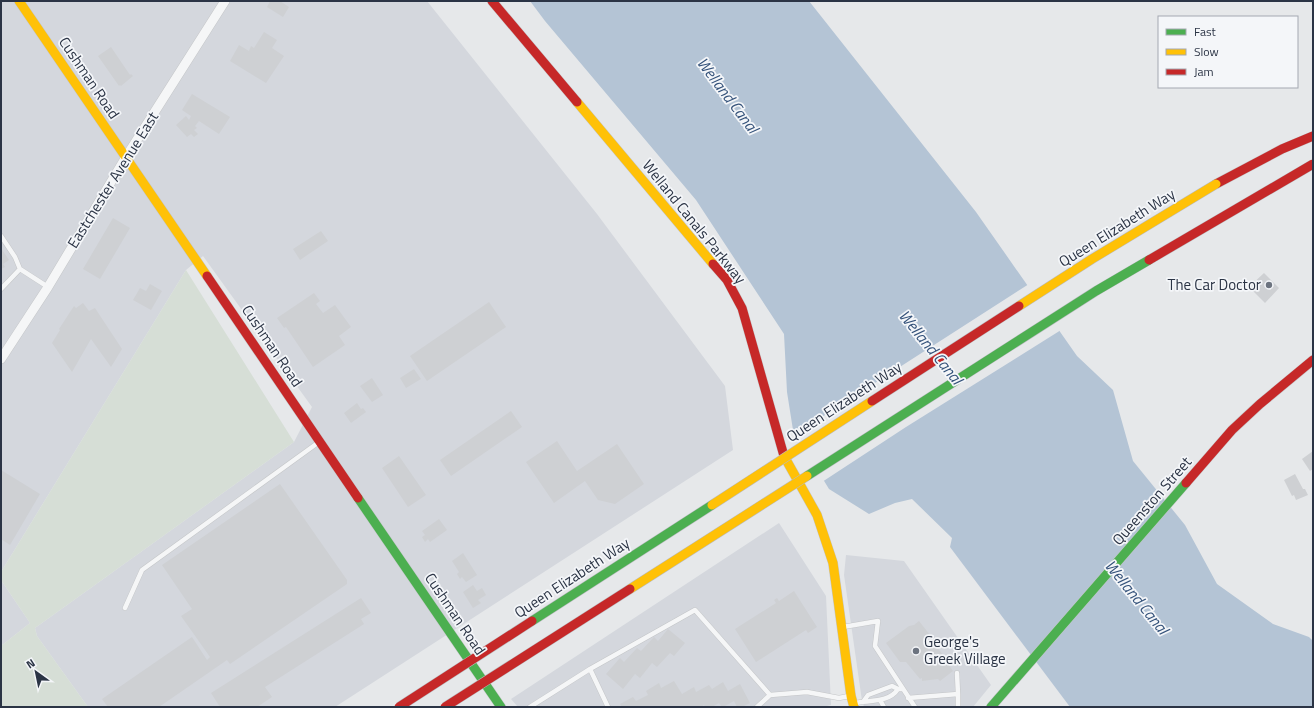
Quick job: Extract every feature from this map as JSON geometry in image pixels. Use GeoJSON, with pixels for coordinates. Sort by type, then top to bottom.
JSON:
{"type":"FeatureCollection","features":[{"type":"Feature","properties":{"kind":"main road","name":"Cushman Road"},"geometry":{"type":"LineString","coordinates":[[19,1],[501,707]]}},
{"type":"Feature","properties":{"kind":"main road","name":"Welland Canals Parkway"},"geometry":{"type":"LineString","coordinates":[[492,1],[727,280],[742,308],[786,459],[817,515],[833,563],[853,702]]}},
{"type":"Feature","properties":{"kind":"main road","name":"Queen Elizabeth Way"},"geometry":{"type":"LineString","coordinates":[[399,707],[1092,259],[1216,184],[1282,149],[1313,136]]}},
{"type":"Feature","properties":{"kind":"main road"},"geometry":{"type":"LineString","coordinates":[[445,707],[1096,291],[1313,164]]}},
{"type":"Feature","properties":{"kind":"main road","name":"Queenston Street"},"geometry":{"type":"LineString","coordinates":[[993,705],[1232,430],[1260,404],[1313,360]]}},
{"type":"Feature","properties":{"kind":"street","name":"Eastchester Avenue East"},"geometry":{"type":"LineString","coordinates":[[1,359],[225,1]]}},
{"type":"Feature","properties":{"kind":"lane"},"geometry":{"type":"LineString","coordinates":[[1,236],[15,257],[20,269],[48,286]]}},
{"type":"Feature","properties":{"kind":"lane"},"geometry":{"type":"LineString","coordinates":[[1,289],[20,269]]}},
{"type":"Feature","properties":{"kind":"lane"},"geometry":{"type":"LineString","coordinates":[[125,608],[142,570],[320,441]]}},
{"type":"Feature","properties":{"kind":"lane"},"geometry":{"type":"LineString","coordinates":[[530,707],[590,668],[695,610],[770,695]]}},
{"type":"Feature","properties":{"kind":"lane"},"geometry":{"type":"LineString","coordinates":[[842,628],[878,621],[875,646],[900,689],[914,707]]}},
{"type":"Feature","properties":{"kind":"lane"},"geometry":{"type":"LineString","coordinates":[[590,668],[608,707]]}},
{"type":"Feature","properties":{"kind":"lane"},"geometry":{"type":"LineString","coordinates":[[957,673],[958,707]]}},
{"type":"Feature","properties":{"kind":"lane"},"geometry":{"type":"LineString","coordinates":[[863,702],[868,695],[892,686],[900,689]]}},
{"type":"Feature","properties":{"kind":"lane"},"geometry":{"type":"LineString","coordinates":[[757,707],[770,695],[807,692],[853,702],[870,702],[894,695],[900,689]]}},
{"type":"Feature","properties":{"kind":"lane"},"geometry":{"type":"LineString","coordinates":[[908,698],[958,694]]}},
{"type":"Feature","properties":{"kind":"lane"},"geometry":{"type":"LineString","coordinates":[[880,700],[884,707]]}},
{"type":"Feature","properties":{"kind":"shaded area"},"geometry":{"type":"Polygon","coordinates":[[[1,1],[427,1],[597,214],[725,386],[733,450],[335,707],[88,707],[37,636],[35,628],[294,442],[312,407],[203,256],[186,270],[1,572],[1,1]]]}},
{"type":"Feature","properties":{"kind":"shaded area"},"geometry":{"type":"Polygon","coordinates":[[[186,270],[294,442],[35,628],[37,636],[88,707],[1,707],[1,646],[30,623],[1,580],[1,572],[186,270]]]}},
{"type":"Feature","properties":{"kind":"shaded area"},"geometry":{"type":"Polygon","coordinates":[[[779,523],[826,596],[831,705],[823,707],[518,707],[511,699],[779,523]]]}},
{"type":"Feature","properties":{"kind":"shaded area"},"geometry":{"type":"Polygon","coordinates":[[[846,555],[904,561],[991,685],[973,707],[864,707],[844,575],[846,555]]]}},
{"type":"Feature","properties":{"kind":"shaded area"},"geometry":{"type":"Polygon","coordinates":[[[1,580],[30,623],[1,646],[1,580]]]}},
{"type":"Feature","properties":{"kind":"water","name":"Welland Canal"},"geometry":{"type":"Polygon","coordinates":[[[530,1],[809,1],[976,212],[1077,356],[1113,390],[1133,461],[1185,525],[1217,584],[1273,624],[1309,637],[1313,641],[1313,707],[1070,707],[950,547],[952,538],[912,499],[895,503],[869,514],[829,489],[793,430],[787,392],[784,334],[696,200],[545,21],[530,1]]]}},
{"type":"Feature","properties":{"kind":"pier"},"geometry":{"type":"Polygon","coordinates":[[[1029,284],[1061,330],[906,427],[822,482],[794,435],[1029,284]]]}},
{"type":"Feature","properties":{"kind":"building"},"geometry":{"type":"Polygon","coordinates":[[[270,1],[280,1],[289,7],[283,17],[267,7],[270,1]]]}},
{"type":"Feature","properties":{"kind":"building"},"geometry":{"type":"Polygon","coordinates":[[[264,32],[277,40],[272,48],[284,56],[266,83],[230,61],[239,45],[249,51],[251,46],[254,48],[264,32]]]}},
{"type":"Feature","properties":{"kind":"building"},"geometry":{"type":"Polygon","coordinates":[[[111,47],[130,75],[131,74],[133,76],[121,86],[119,86],[98,56],[111,47]]]}},
{"type":"Feature","properties":{"kind":"building"},"geometry":{"type":"Polygon","coordinates":[[[192,94],[230,117],[219,134],[199,121],[195,126],[197,128],[194,130],[198,134],[194,137],[191,134],[187,137],[176,125],[186,116],[189,120],[191,116],[182,110],[192,94]]]}},
{"type":"Feature","properties":{"kind":"building"},"geometry":{"type":"Polygon","coordinates":[[[113,218],[130,228],[100,279],[83,269],[113,218]]]}},
{"type":"Feature","properties":{"kind":"building"},"geometry":{"type":"Polygon","coordinates":[[[321,231],[328,241],[300,260],[293,249],[321,231]]]}},
{"type":"Feature","properties":{"kind":"building"},"geometry":{"type":"Polygon","coordinates":[[[1,248],[9,260],[3,264],[5,267],[1,269],[1,248]]]}},
{"type":"Feature","properties":{"kind":"building"},"geometry":{"type":"Polygon","coordinates":[[[1264,273],[1279,288],[1265,303],[1249,287],[1264,273]]]}},
{"type":"Feature","properties":{"kind":"building"},"geometry":{"type":"Polygon","coordinates":[[[150,284],[162,291],[151,310],[133,300],[140,288],[146,291],[150,284]]]}},
{"type":"Feature","properties":{"kind":"building"},"geometry":{"type":"Polygon","coordinates":[[[314,293],[320,301],[316,304],[323,313],[335,305],[351,327],[339,336],[345,345],[313,367],[286,327],[284,328],[277,318],[314,293]]]}},
{"type":"Feature","properties":{"kind":"building"},"geometry":{"type":"Polygon","coordinates":[[[489,302],[506,327],[427,381],[410,356],[489,302]]]}},
{"type":"Feature","properties":{"kind":"building"},"geometry":{"type":"Polygon","coordinates":[[[83,303],[89,311],[95,308],[122,349],[111,367],[91,339],[72,372],[52,343],[74,306],[76,308],[83,303]]]}},
{"type":"Feature","properties":{"kind":"building"},"geometry":{"type":"Polygon","coordinates":[[[414,369],[421,379],[406,388],[400,378],[414,369]]]}},
{"type":"Feature","properties":{"kind":"building"},"geometry":{"type":"Polygon","coordinates":[[[372,378],[383,395],[372,402],[360,386],[372,378]]]}},
{"type":"Feature","properties":{"kind":"building"},"geometry":{"type":"Polygon","coordinates":[[[357,403],[361,409],[363,408],[366,412],[351,423],[344,413],[357,403]]]}},
{"type":"Feature","properties":{"kind":"building"},"geometry":{"type":"Polygon","coordinates":[[[511,411],[522,427],[451,476],[440,460],[511,411]]]}},
{"type":"Feature","properties":{"kind":"building"},"geometry":{"type":"Polygon","coordinates":[[[557,441],[577,471],[617,444],[644,484],[615,504],[598,500],[585,481],[554,503],[526,462],[557,441]]]}},
{"type":"Feature","properties":{"kind":"building"},"geometry":{"type":"Polygon","coordinates":[[[1313,451],[1313,469],[1310,471],[1302,459],[1313,451]]]}},
{"type":"Feature","properties":{"kind":"building"},"geometry":{"type":"Polygon","coordinates":[[[399,456],[426,495],[408,507],[382,468],[399,456]]]}},
{"type":"Feature","properties":{"kind":"building"},"geometry":{"type":"Polygon","coordinates":[[[1,470],[40,494],[10,545],[1,539],[1,470]]]}},
{"type":"Feature","properties":{"kind":"building"},"geometry":{"type":"Polygon","coordinates":[[[1295,474],[1308,495],[1296,500],[1294,495],[1292,496],[1284,480],[1295,474]]]}},
{"type":"Feature","properties":{"kind":"building"},"geometry":{"type":"Polygon","coordinates":[[[280,484],[347,580],[347,584],[230,664],[227,660],[159,707],[108,707],[102,699],[192,637],[207,660],[210,657],[181,616],[192,609],[162,565],[280,484]]]}},
{"type":"Feature","properties":{"kind":"building"},"geometry":{"type":"Polygon","coordinates":[[[439,519],[447,530],[430,542],[428,539],[425,542],[422,537],[425,535],[422,531],[439,519]]]}},
{"type":"Feature","properties":{"kind":"building"},"geometry":{"type":"Polygon","coordinates":[[[463,553],[477,575],[466,582],[462,577],[460,579],[457,574],[459,572],[452,561],[463,553]]]}},
{"type":"Feature","properties":{"kind":"building"},"geometry":{"type":"Polygon","coordinates":[[[473,585],[477,591],[482,588],[486,595],[478,600],[481,603],[473,608],[463,592],[473,585]]]}},
{"type":"Feature","properties":{"kind":"building"},"geometry":{"type":"Polygon","coordinates":[[[794,591],[817,627],[808,633],[806,630],[756,662],[735,629],[776,603],[774,600],[777,598],[779,601],[794,591]]]}},
{"type":"Feature","properties":{"kind":"building"},"geometry":{"type":"Polygon","coordinates":[[[361,598],[371,613],[361,619],[364,624],[265,687],[272,697],[257,707],[220,707],[211,693],[361,598]]]}},
{"type":"Feature","properties":{"kind":"building","name":"George's Greek Village"},"geometry":{"type":"Polygon","coordinates":[[[919,621],[934,640],[932,641],[947,660],[946,661],[953,671],[940,681],[938,679],[922,681],[922,678],[920,679],[906,662],[900,662],[886,643],[909,626],[914,625],[919,621]]]}},
{"type":"Feature","properties":{"kind":"building"},"geometry":{"type":"Polygon","coordinates":[[[668,629],[685,643],[674,656],[670,653],[657,667],[652,663],[640,678],[635,674],[623,689],[606,674],[620,658],[624,662],[637,648],[641,651],[654,637],[658,641],[668,629]]]}},
{"type":"Feature","properties":{"kind":"building"},"geometry":{"type":"Polygon","coordinates":[[[674,681],[682,694],[694,687],[696,692],[709,685],[712,689],[723,682],[728,691],[740,684],[750,703],[742,707],[737,707],[734,701],[723,707],[719,703],[712,707],[705,707],[704,705],[701,707],[622,707],[620,704],[633,697],[636,701],[648,695],[646,691],[659,683],[661,688],[674,681]]]}},
{"type":"Feature","properties":{"kind":"traffic: fast"},"geometry":{"type":"LineString","coordinates":[[807,476],[1096,291],[1149,260]]}},
{"type":"Feature","properties":{"kind":"traffic: fast"},"geometry":{"type":"LineString","coordinates":[[991,707],[1186,483]]}},
{"type":"Feature","properties":{"kind":"traffic: fast"},"geometry":{"type":"LineString","coordinates":[[358,498],[501,707]]}},
{"type":"Feature","properties":{"kind":"traffic: fast"},"geometry":{"type":"LineString","coordinates":[[532,621],[712,505]]}},
{"type":"Feature","properties":{"kind":"traffic: slow"},"geometry":{"type":"LineString","coordinates":[[19,1],[207,276]]}},
{"type":"Feature","properties":{"kind":"traffic: slow"},"geometry":{"type":"LineString","coordinates":[[577,102],[713,264]]}},
{"type":"Feature","properties":{"kind":"traffic: slow"},"geometry":{"type":"LineString","coordinates":[[1019,306],[1092,259],[1216,184]]}},
{"type":"Feature","properties":{"kind":"traffic: slow"},"geometry":{"type":"LineString","coordinates":[[712,505],[872,401]]}},
{"type":"Feature","properties":{"kind":"traffic: slow"},"geometry":{"type":"LineString","coordinates":[[784,456],[817,515],[833,563],[851,696],[854,707]]}},
{"type":"Feature","properties":{"kind":"traffic: slow"},"geometry":{"type":"LineString","coordinates":[[630,589],[807,476]]}},
{"type":"Feature","properties":{"kind":"traffic: jam"},"geometry":{"type":"LineString","coordinates":[[492,1],[577,102]]}},
{"type":"Feature","properties":{"kind":"traffic: jam"},"geometry":{"type":"LineString","coordinates":[[1216,184],[1282,149],[1313,136]]}},
{"type":"Feature","properties":{"kind":"traffic: jam"},"geometry":{"type":"LineString","coordinates":[[1149,260],[1313,164]]}},
{"type":"Feature","properties":{"kind":"traffic: jam"},"geometry":{"type":"LineString","coordinates":[[713,264],[727,280],[742,308],[784,456]]}},
{"type":"Feature","properties":{"kind":"traffic: jam"},"geometry":{"type":"LineString","coordinates":[[207,276],[358,498]]}},
{"type":"Feature","properties":{"kind":"traffic: jam"},"geometry":{"type":"LineString","coordinates":[[872,401],[1019,306]]}},
{"type":"Feature","properties":{"kind":"traffic: jam"},"geometry":{"type":"LineString","coordinates":[[1186,483],[1232,430],[1260,404],[1313,360]]}},
{"type":"Feature","properties":{"kind":"traffic: jam"},"geometry":{"type":"LineString","coordinates":[[445,707],[630,589]]}},
{"type":"Feature","properties":{"kind":"traffic: jam"},"geometry":{"type":"LineString","coordinates":[[399,707],[532,621]]}},
{"type":"Feature","properties":{"kind":"place","name":"The Car Doctor"},"geometry":{"type":"Point","coordinates":[1269,285]}},
{"type":"Feature","properties":{"kind":"place","name":"George's Greek Village"},"geometry":{"type":"Point","coordinates":[916,651]}}]}
